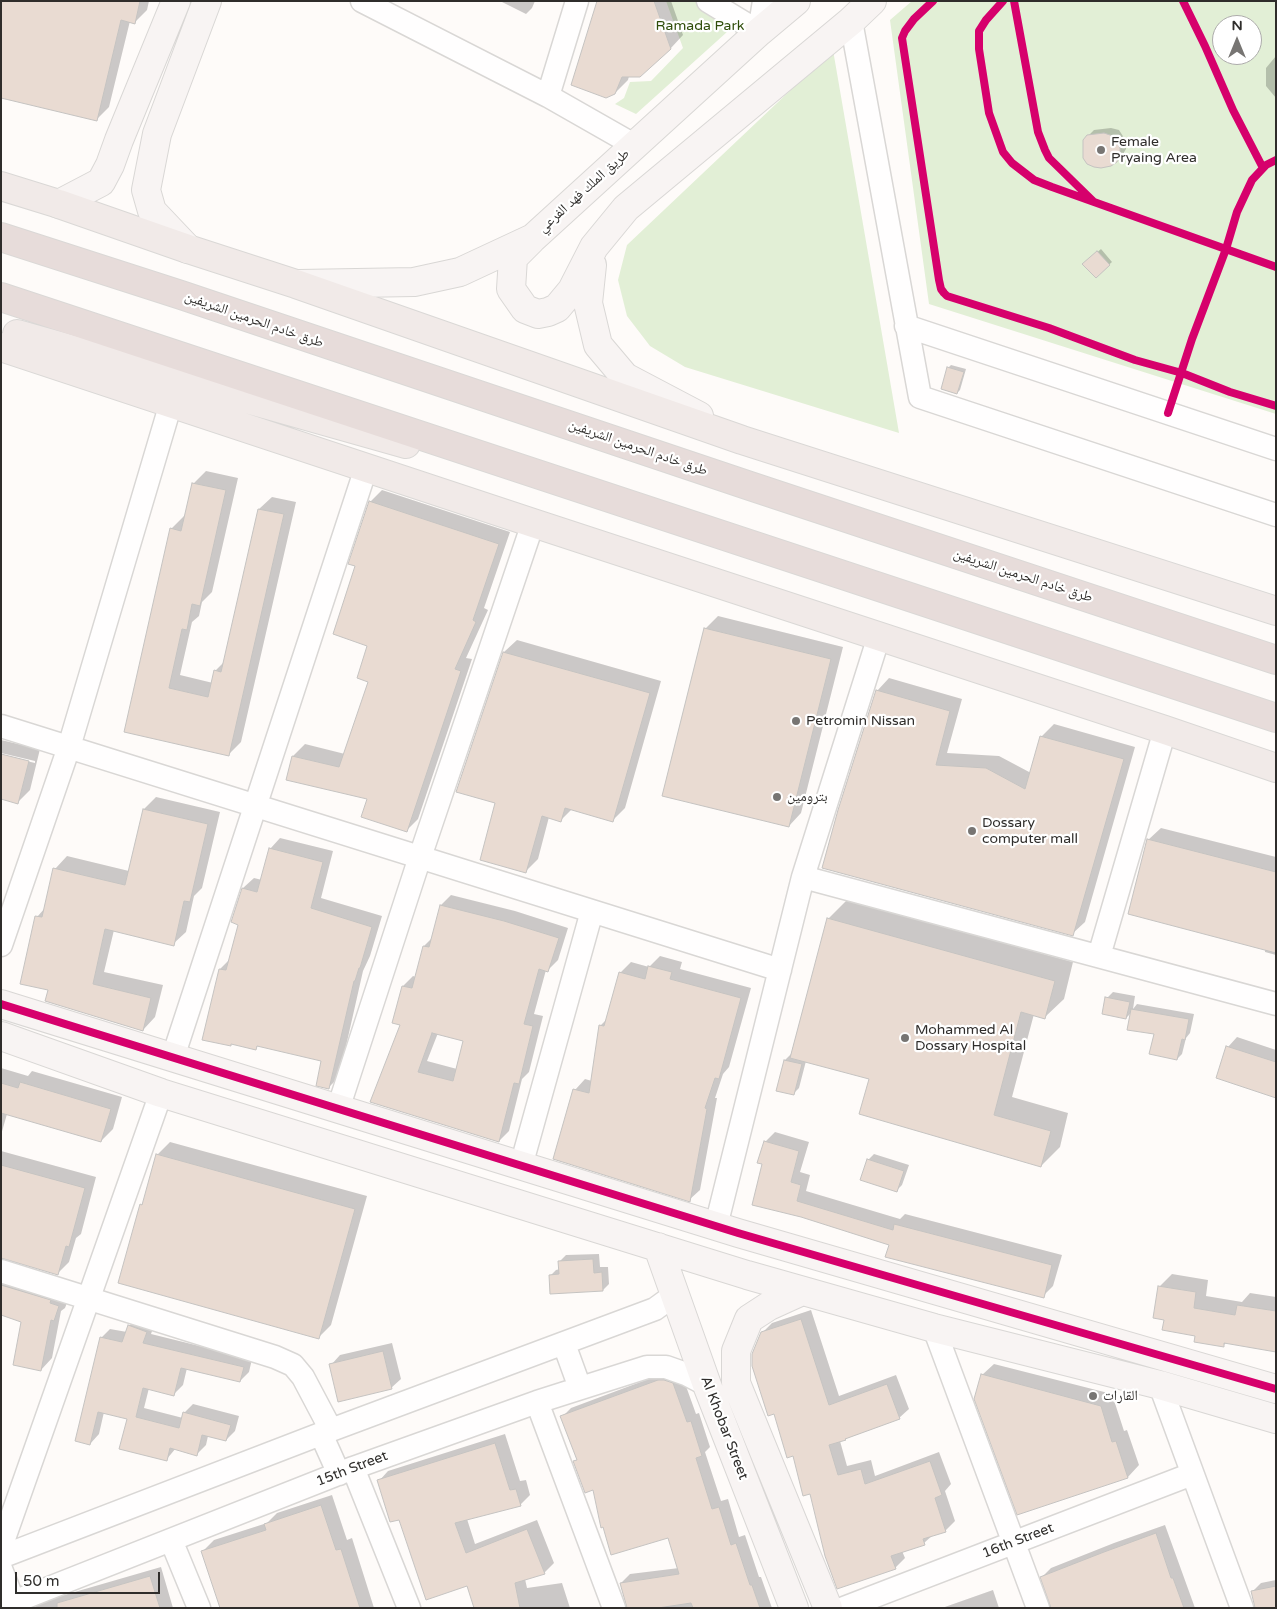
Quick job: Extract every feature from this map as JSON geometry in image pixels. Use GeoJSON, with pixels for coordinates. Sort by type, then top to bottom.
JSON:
{"type":"FeatureCollection","features":[{"type":"Feature","properties":{"kind":"highway","name":"طرق خادم الحرمين الشريفين"},"geometry":{"type":"LineString","coordinates":[[1,237],[181,295],[1276,660]]}},
{"type":"Feature","properties":{"kind":"highway"},"geometry":{"type":"LineString","coordinates":[[1,297],[1276,718]]}},
{"type":"Feature","properties":{"kind":"main road"},"geometry":{"type":"LineString","coordinates":[[1,186],[296,284],[742,440],[1276,611]]}},
{"type":"Feature","properties":{"kind":"main road"},"geometry":{"type":"LineString","coordinates":[[1,228],[181,295]]}},
{"type":"Feature","properties":{"kind":"main road"},"geometry":{"type":"LineString","coordinates":[[1,329],[667,517]]}},
{"type":"Feature","properties":{"kind":"main road"},"geometry":{"type":"LineString","coordinates":[[1,347],[1276,768]]}},
{"type":"Feature","properties":{"kind":"street"},"geometry":{"type":"LineString","coordinates":[[59,204],[101,182],[110,166],[176,1]]}},
{"type":"Feature","properties":{"kind":"street"},"geometry":{"type":"LineString","coordinates":[[188,249],[152,211],[146,190],[157,134],[207,1]]}},
{"type":"Feature","properties":{"kind":"street"},"geometry":{"type":"LineString","coordinates":[[362,1],[548,96],[634,145]]}},
{"type":"Feature","properties":{"kind":"street"},"geometry":{"type":"LineString","coordinates":[[548,96],[577,1]]}},
{"type":"Feature","properties":{"kind":"street"},"geometry":{"type":"LineString","coordinates":[[708,1],[759,32],[764,1]]}},
{"type":"Feature","properties":{"kind":"street","name":"طريق الملك فهد الفرعي"},"geometry":{"type":"LineString","coordinates":[[296,284],[414,282],[460,272],[533,238],[759,32],[796,1]]}},
{"type":"Feature","properties":{"kind":"street"},"geometry":{"type":"LineString","coordinates":[[533,238],[513,258],[511,289],[525,309],[538,314],[557,308],[572,290],[594,247],[626,208],[851,21],[872,1]]}},
{"type":"Feature","properties":{"kind":"street"},"geometry":{"type":"LineString","coordinates":[[851,21],[920,397],[1276,515]]}},
{"type":"Feature","properties":{"kind":"street"},"geometry":{"type":"LineString","coordinates":[[594,247],[588,303],[598,346],[625,377],[742,440]]}},
{"type":"Feature","properties":{"kind":"street"},"geometry":{"type":"LineString","coordinates":[[906,326],[1276,449]]}},
{"type":"Feature","properties":{"kind":"street"},"geometry":{"type":"LineString","coordinates":[[1,944],[69,747],[171,404]]}},
{"type":"Feature","properties":{"kind":"street"},"geometry":{"type":"LineString","coordinates":[[173,1057],[366,468]]}},
{"type":"Feature","properties":{"kind":"street"},"geometry":{"type":"LineString","coordinates":[[338,1108],[420,857],[533,523]]}},
{"type":"Feature","properties":{"kind":"street"},"geometry":{"type":"LineString","coordinates":[[716,1226],[803,877],[879,636]]}},
{"type":"Feature","properties":{"kind":"street"},"geometry":{"type":"LineString","coordinates":[[1,726],[780,970]]}},
{"type":"Feature","properties":{"kind":"street"},"geometry":{"type":"LineString","coordinates":[[1099,956],[1165,730]]}},
{"type":"Feature","properties":{"kind":"street"},"geometry":{"type":"LineString","coordinates":[[803,877],[1276,1004]]}},
{"type":"Feature","properties":{"kind":"street"},"geometry":{"type":"LineString","coordinates":[[521,1166],[592,911]]}},
{"type":"Feature","properties":{"kind":"street"},"geometry":{"type":"LineString","coordinates":[[1,1004],[716,1226],[1276,1389]]}},
{"type":"Feature","properties":{"kind":"street"},"geometry":{"type":"LineString","coordinates":[[1,1036],[160,1092],[658,1247],[934,1328],[1160,1385],[1276,1419]]}},
{"type":"Feature","properties":{"kind":"street"},"geometry":{"type":"LineString","coordinates":[[1,1547],[160,1092]]}},
{"type":"Feature","properties":{"kind":"street","name":"Al Khobar Street"},"geometry":{"type":"LineString","coordinates":[[658,1247],[707,1385],[794,1608]]}},
{"type":"Feature","properties":{"kind":"street"},"geometry":{"type":"LineString","coordinates":[[1,1271],[275,1356],[293,1366],[303,1377],[326,1432],[409,1608]]}},
{"type":"Feature","properties":{"kind":"street","name":"Al Khobar Street"},"geometry":{"type":"LineString","coordinates":[[802,1290],[769,1306],[749,1319],[736,1351],[736,1383],[828,1608]]}},
{"type":"Feature","properties":{"kind":"street"},"geometry":{"type":"LineString","coordinates":[[1,1557],[326,1432],[655,1309],[674,1293]]}},
{"type":"Feature","properties":{"kind":"street"},"geometry":{"type":"LineString","coordinates":[[934,1328],[1038,1608]]}},
{"type":"Feature","properties":{"kind":"street"},"geometry":{"type":"LineString","coordinates":[[564,1344],[580,1388]]}},
{"type":"Feature","properties":{"kind":"street","name":"15th Street"},"geometry":{"type":"LineString","coordinates":[[10,1606],[346,1471],[537,1402],[646,1367],[666,1367],[686,1374],[707,1385]]}},
{"type":"Feature","properties":{"kind":"street"},"geometry":{"type":"LineString","coordinates":[[1160,1385],[1242,1608]]}},
{"type":"Feature","properties":{"kind":"street"},"geometry":{"type":"LineString","coordinates":[[537,1402],[614,1608]]}},
{"type":"Feature","properties":{"kind":"street"},"geometry":{"type":"LineString","coordinates":[[739,1467],[766,1457]]}},
{"type":"Feature","properties":{"kind":"street","name":"16th Street"},"geometry":{"type":"LineString","coordinates":[[844,1608],[1192,1474]]}},
{"type":"Feature","properties":{"kind":"street"},"geometry":{"type":"LineString","coordinates":[[171,1540],[199,1608]]}},
{"type":"Feature","properties":{"kind":"street"},"geometry":{"type":"LineString","coordinates":[[1,1569],[10,1606]]}},
{"type":"Feature","properties":{"kind":"green space","name":"Ramada Park"},"geometry":{"type":"Polygon","coordinates":[[[666,1],[704,1],[737,23],[636,114],[615,104],[624,98],[630,82],[651,81],[683,48],[666,1]]]}},
{"type":"Feature","properties":{"kind":"green space"},"geometry":{"type":"Polygon","coordinates":[[[912,1],[1276,1],[1276,414],[929,304],[890,20],[912,1]]]}},
{"type":"Feature","properties":{"kind":"green space"},"geometry":{"type":"Polygon","coordinates":[[[833,50],[899,433],[685,367],[650,346],[627,316],[618,280],[627,245],[833,50]]]}},
{"type":"Feature","properties":{"kind":"building"},"geometry":{"type":"Polygon","coordinates":[[[1,1],[140,1],[135,24],[121,20],[97,121],[1,98],[1,1]]]}},
{"type":"Feature","properties":{"kind":"building"},"geometry":{"type":"Polygon","coordinates":[[[597,1],[654,1],[671,49],[640,77],[622,77],[615,94],[606,98],[571,85],[597,1]]]}},
{"type":"Feature","properties":{"kind":"building","name":"Female Pryaing Area"},"geometry":{"type":"Polygon","coordinates":[[[1104,133],[1113,136],[1120,148],[1120,156],[1117,162],[1111,166],[1094,167],[1087,164],[1083,158],[1083,140],[1087,135],[1104,133]]]}},
{"type":"Feature","properties":{"kind":"building"},"geometry":{"type":"Polygon","coordinates":[[[1097,251],[1110,265],[1096,278],[1082,264],[1097,251]]]}},
{"type":"Feature","properties":{"kind":"building"},"geometry":{"type":"Polygon","coordinates":[[[947,367],[964,372],[957,394],[941,389],[947,367]]]}},
{"type":"Feature","properties":{"kind":"building"},"geometry":{"type":"Polygon","coordinates":[[[192,483],[226,490],[200,606],[192,604],[187,630],[182,629],[169,688],[208,697],[214,670],[221,672],[258,509],[284,514],[229,756],[124,732],[170,528],[181,531],[192,483]]]}},
{"type":"Feature","properties":{"kind":"building"},"geometry":{"type":"Polygon","coordinates":[[[369,501],[499,544],[473,620],[476,622],[455,669],[461,671],[407,832],[361,817],[367,799],[286,780],[292,756],[339,767],[368,682],[357,678],[367,646],[333,634],[355,566],[348,564],[369,501]]]}},
{"type":"Feature","properties":{"kind":"building"},"geometry":{"type":"Polygon","coordinates":[[[704,628],[831,659],[789,827],[662,796],[704,628]]]}},
{"type":"Feature","properties":{"kind":"building"},"geometry":{"type":"Polygon","coordinates":[[[503,652],[650,693],[613,822],[565,808],[561,822],[542,816],[526,873],[480,860],[495,803],[456,792],[503,652]]]}},
{"type":"Feature","properties":{"kind":"building"},"geometry":{"type":"Polygon","coordinates":[[[876,690],[950,711],[936,765],[986,768],[1025,789],[1040,736],[1124,759],[1073,936],[822,868],[838,810],[876,690]]]}},
{"type":"Feature","properties":{"kind":"building"},"geometry":{"type":"Polygon","coordinates":[[[1,754],[29,761],[18,804],[1,799],[1,754]]]}},
{"type":"Feature","properties":{"kind":"building"},"geometry":{"type":"Polygon","coordinates":[[[143,809],[208,824],[190,902],[184,901],[174,946],[105,929],[93,984],[151,998],[143,1031],[45,1001],[48,990],[20,984],[35,916],[42,917],[53,868],[125,885],[143,809]]]}},
{"type":"Feature","properties":{"kind":"building"},"geometry":{"type":"Polygon","coordinates":[[[1147,839],[1276,872],[1276,953],[1128,914],[1147,839]]]}},
{"type":"Feature","properties":{"kind":"building"},"geometry":{"type":"Polygon","coordinates":[[[269,848],[323,862],[311,908],[372,927],[360,968],[354,981],[329,1089],[316,1086],[321,1061],[257,1046],[256,1050],[202,1040],[219,969],[226,970],[238,925],[231,922],[242,888],[257,892],[269,848]]]}},
{"type":"Feature","properties":{"kind":"building"},"geometry":{"type":"Polygon","coordinates":[[[440,905],[504,921],[559,938],[548,972],[539,969],[524,1024],[533,1026],[519,1084],[514,1083],[499,1142],[370,1102],[400,1025],[392,1023],[402,986],[412,988],[423,946],[429,947],[440,905]],[[432,1033],[418,1072],[453,1081],[463,1041],[432,1033]]]}},
{"type":"Feature","properties":{"kind":"building","name":"Mohammed Al Dossary Hospital"},"geometry":{"type":"Polygon","coordinates":[[[827,918],[1055,981],[1045,1019],[1021,1012],[994,1115],[1051,1131],[1041,1167],[859,1114],[869,1079],[790,1058],[827,918]]]}},
{"type":"Feature","properties":{"kind":"building"},"geometry":{"type":"Polygon","coordinates":[[[648,966],[672,972],[670,979],[741,998],[719,1079],[715,1078],[705,1108],[707,1109],[690,1202],[553,1159],[573,1089],[589,1093],[599,1025],[604,1026],[619,972],[645,979],[648,966]]]}},
{"type":"Feature","properties":{"kind":"building"},"geometry":{"type":"Polygon","coordinates":[[[1105,997],[1130,1002],[1126,1019],[1102,1014],[1105,997]]]}},
{"type":"Feature","properties":{"kind":"building"},"geometry":{"type":"Polygon","coordinates":[[[1131,1009],[1189,1019],[1185,1040],[1182,1039],[1177,1060],[1149,1054],[1154,1034],[1127,1030],[1131,1009]]]}},
{"type":"Feature","properties":{"kind":"building"},"geometry":{"type":"Polygon","coordinates":[[[1226,1046],[1276,1062],[1276,1098],[1216,1078],[1226,1046]]]}},
{"type":"Feature","properties":{"kind":"building"},"geometry":{"type":"Polygon","coordinates":[[[784,1060],[802,1064],[794,1095],[776,1091],[784,1060]]]}},
{"type":"Feature","properties":{"kind":"building"},"geometry":{"type":"Polygon","coordinates":[[[20,1082],[111,1109],[101,1142],[1,1113],[1,1083],[18,1088],[20,1082]]]}},
{"type":"Feature","properties":{"kind":"building"},"geometry":{"type":"Polygon","coordinates":[[[764,1141],[799,1151],[791,1182],[801,1185],[797,1201],[893,1230],[894,1224],[1052,1265],[1044,1298],[885,1257],[889,1245],[801,1217],[752,1205],[762,1164],[757,1163],[764,1141]]]}},
{"type":"Feature","properties":{"kind":"building"},"geometry":{"type":"Polygon","coordinates":[[[156,1154],[355,1209],[319,1339],[118,1283],[156,1154]]]}},
{"type":"Feature","properties":{"kind":"building"},"geometry":{"type":"Polygon","coordinates":[[[867,1159],[904,1171],[897,1192],[860,1180],[867,1159]]]}},
{"type":"Feature","properties":{"kind":"building"},"geometry":{"type":"Polygon","coordinates":[[[1,1165],[85,1188],[69,1247],[66,1246],[58,1275],[1,1258],[1,1165]]]}},
{"type":"Feature","properties":{"kind":"building"},"geometry":{"type":"Polygon","coordinates":[[[593,1259],[594,1273],[602,1272],[603,1291],[550,1294],[549,1275],[559,1274],[558,1261],[593,1259]]]}},
{"type":"Feature","properties":{"kind":"building"},"geometry":{"type":"Polygon","coordinates":[[[1,1285],[51,1300],[50,1303],[59,1306],[54,1321],[51,1320],[41,1371],[13,1365],[21,1322],[1,1315],[1,1285]]]}},
{"type":"Feature","properties":{"kind":"building"},"geometry":{"type":"Polygon","coordinates":[[[1158,1286],[1196,1292],[1194,1308],[1235,1315],[1237,1305],[1276,1311],[1276,1352],[1224,1343],[1224,1347],[1194,1342],[1195,1336],[1162,1330],[1164,1320],[1153,1318],[1158,1286]]]}},
{"type":"Feature","properties":{"kind":"building"},"geometry":{"type":"Polygon","coordinates":[[[801,1319],[829,1405],[887,1384],[900,1419],[829,1445],[838,1475],[861,1469],[865,1484],[930,1461],[942,1495],[935,1498],[946,1532],[923,1539],[925,1545],[891,1556],[896,1569],[837,1589],[825,1556],[810,1494],[803,1496],[793,1456],[787,1458],[774,1414],[768,1416],[752,1366],[752,1354],[761,1332],[801,1319]]]}},
{"type":"Feature","properties":{"kind":"building"},"geometry":{"type":"Polygon","coordinates":[[[128,1325],[147,1332],[143,1343],[244,1367],[240,1382],[181,1368],[174,1396],[143,1388],[136,1417],[179,1428],[183,1412],[231,1425],[226,1441],[202,1435],[197,1456],[170,1448],[167,1461],[119,1449],[127,1419],[98,1412],[90,1445],[75,1441],[100,1337],[122,1342],[128,1325]]]}},
{"type":"Feature","properties":{"kind":"building"},"geometry":{"type":"Polygon","coordinates":[[[383,1351],[392,1389],[338,1402],[329,1364],[383,1351]]]}},
{"type":"Feature","properties":{"kind":"building"},"geometry":{"type":"Polygon","coordinates":[[[981,1374],[1101,1406],[1112,1442],[1116,1441],[1128,1478],[1017,1515],[974,1399],[981,1374]]]}},
{"type":"Feature","properties":{"kind":"building"},"geometry":{"type":"Polygon","coordinates":[[[658,1380],[673,1383],[687,1422],[691,1421],[702,1456],[696,1458],[712,1509],[719,1507],[731,1545],[736,1543],[760,1608],[693,1608],[691,1603],[658,1608],[627,1608],[620,1583],[679,1574],[668,1538],[611,1555],[603,1527],[601,1528],[593,1490],[585,1493],[573,1461],[577,1460],[560,1416],[658,1380]]]}},
{"type":"Feature","properties":{"kind":"building"},"geometry":{"type":"Polygon","coordinates":[[[495,1443],[510,1490],[516,1489],[521,1506],[455,1523],[466,1553],[527,1529],[545,1574],[515,1583],[520,1608],[474,1608],[467,1586],[426,1600],[399,1520],[390,1522],[377,1480],[495,1443]]]}},
{"type":"Feature","properties":{"kind":"building"},"geometry":{"type":"Polygon","coordinates":[[[321,1505],[336,1550],[341,1549],[360,1608],[220,1608],[201,1551],[266,1530],[264,1524],[321,1505]]]}},
{"type":"Feature","properties":{"kind":"building"},"geometry":{"type":"Polygon","coordinates":[[[1156,1533],[1171,1578],[1173,1578],[1184,1608],[1051,1608],[1040,1577],[1156,1533]]]}},
{"type":"Feature","properties":{"kind":"building"},"geometry":{"type":"Polygon","coordinates":[[[150,1576],[160,1608],[57,1608],[57,1603],[150,1576]]]}},
{"type":"Feature","properties":{"kind":"building"},"geometry":{"type":"Polygon","coordinates":[[[1276,1586],[1276,1608],[1255,1608],[1251,1591],[1276,1586]]]}},
{"type":"Feature","properties":{"kind":"cycle path"},"geometry":{"type":"LineString","coordinates":[[933,1],[914,19],[902,38],[939,280],[944,293],[947,296],[1049,328],[1135,360],[1182,373],[1230,392],[1276,406]]}},
{"type":"Feature","properties":{"kind":"cycle path"},"geometry":{"type":"LineString","coordinates":[[1003,1],[979,31],[979,49],[989,113],[1003,152],[1012,163],[1034,180],[1276,267]]}},
{"type":"Feature","properties":{"kind":"cycle path"},"geometry":{"type":"LineString","coordinates":[[1014,1],[1038,132],[1045,150],[1049,158],[1093,201]]}},
{"type":"Feature","properties":{"kind":"cycle path"},"geometry":{"type":"LineString","coordinates":[[1183,1],[1233,110],[1263,168]]}},
{"type":"Feature","properties":{"kind":"cycle path"},"geometry":{"type":"LineString","coordinates":[[1168,413],[1192,339],[1226,249],[1237,212],[1252,180],[1266,165],[1276,160]]}},
{"type":"Feature","properties":{"kind":"cycle path"},"geometry":{"type":"LineString","coordinates":[[1,1004],[738,1233],[1276,1389]]}},
{"type":"Feature","properties":{"kind":"place","name":"Female Pryaing Area"},"geometry":{"type":"Point","coordinates":[1101,150]}},
{"type":"Feature","properties":{"kind":"place","name":"Petromin Nissan"},"geometry":{"type":"Point","coordinates":[796,721]}},
{"type":"Feature","properties":{"kind":"place","name":"بترومين"},"geometry":{"type":"Point","coordinates":[777,797]}},
{"type":"Feature","properties":{"kind":"place","name":"Dossary computer mall"},"geometry":{"type":"Point","coordinates":[972,831]}},
{"type":"Feature","properties":{"kind":"place","name":"Mohammed Al Dossary Hospital"},"geometry":{"type":"Point","coordinates":[905,1038]}},
{"type":"Feature","properties":{"kind":"place","name":"القارات"},"geometry":{"type":"Point","coordinates":[1093,1396]}}]}
